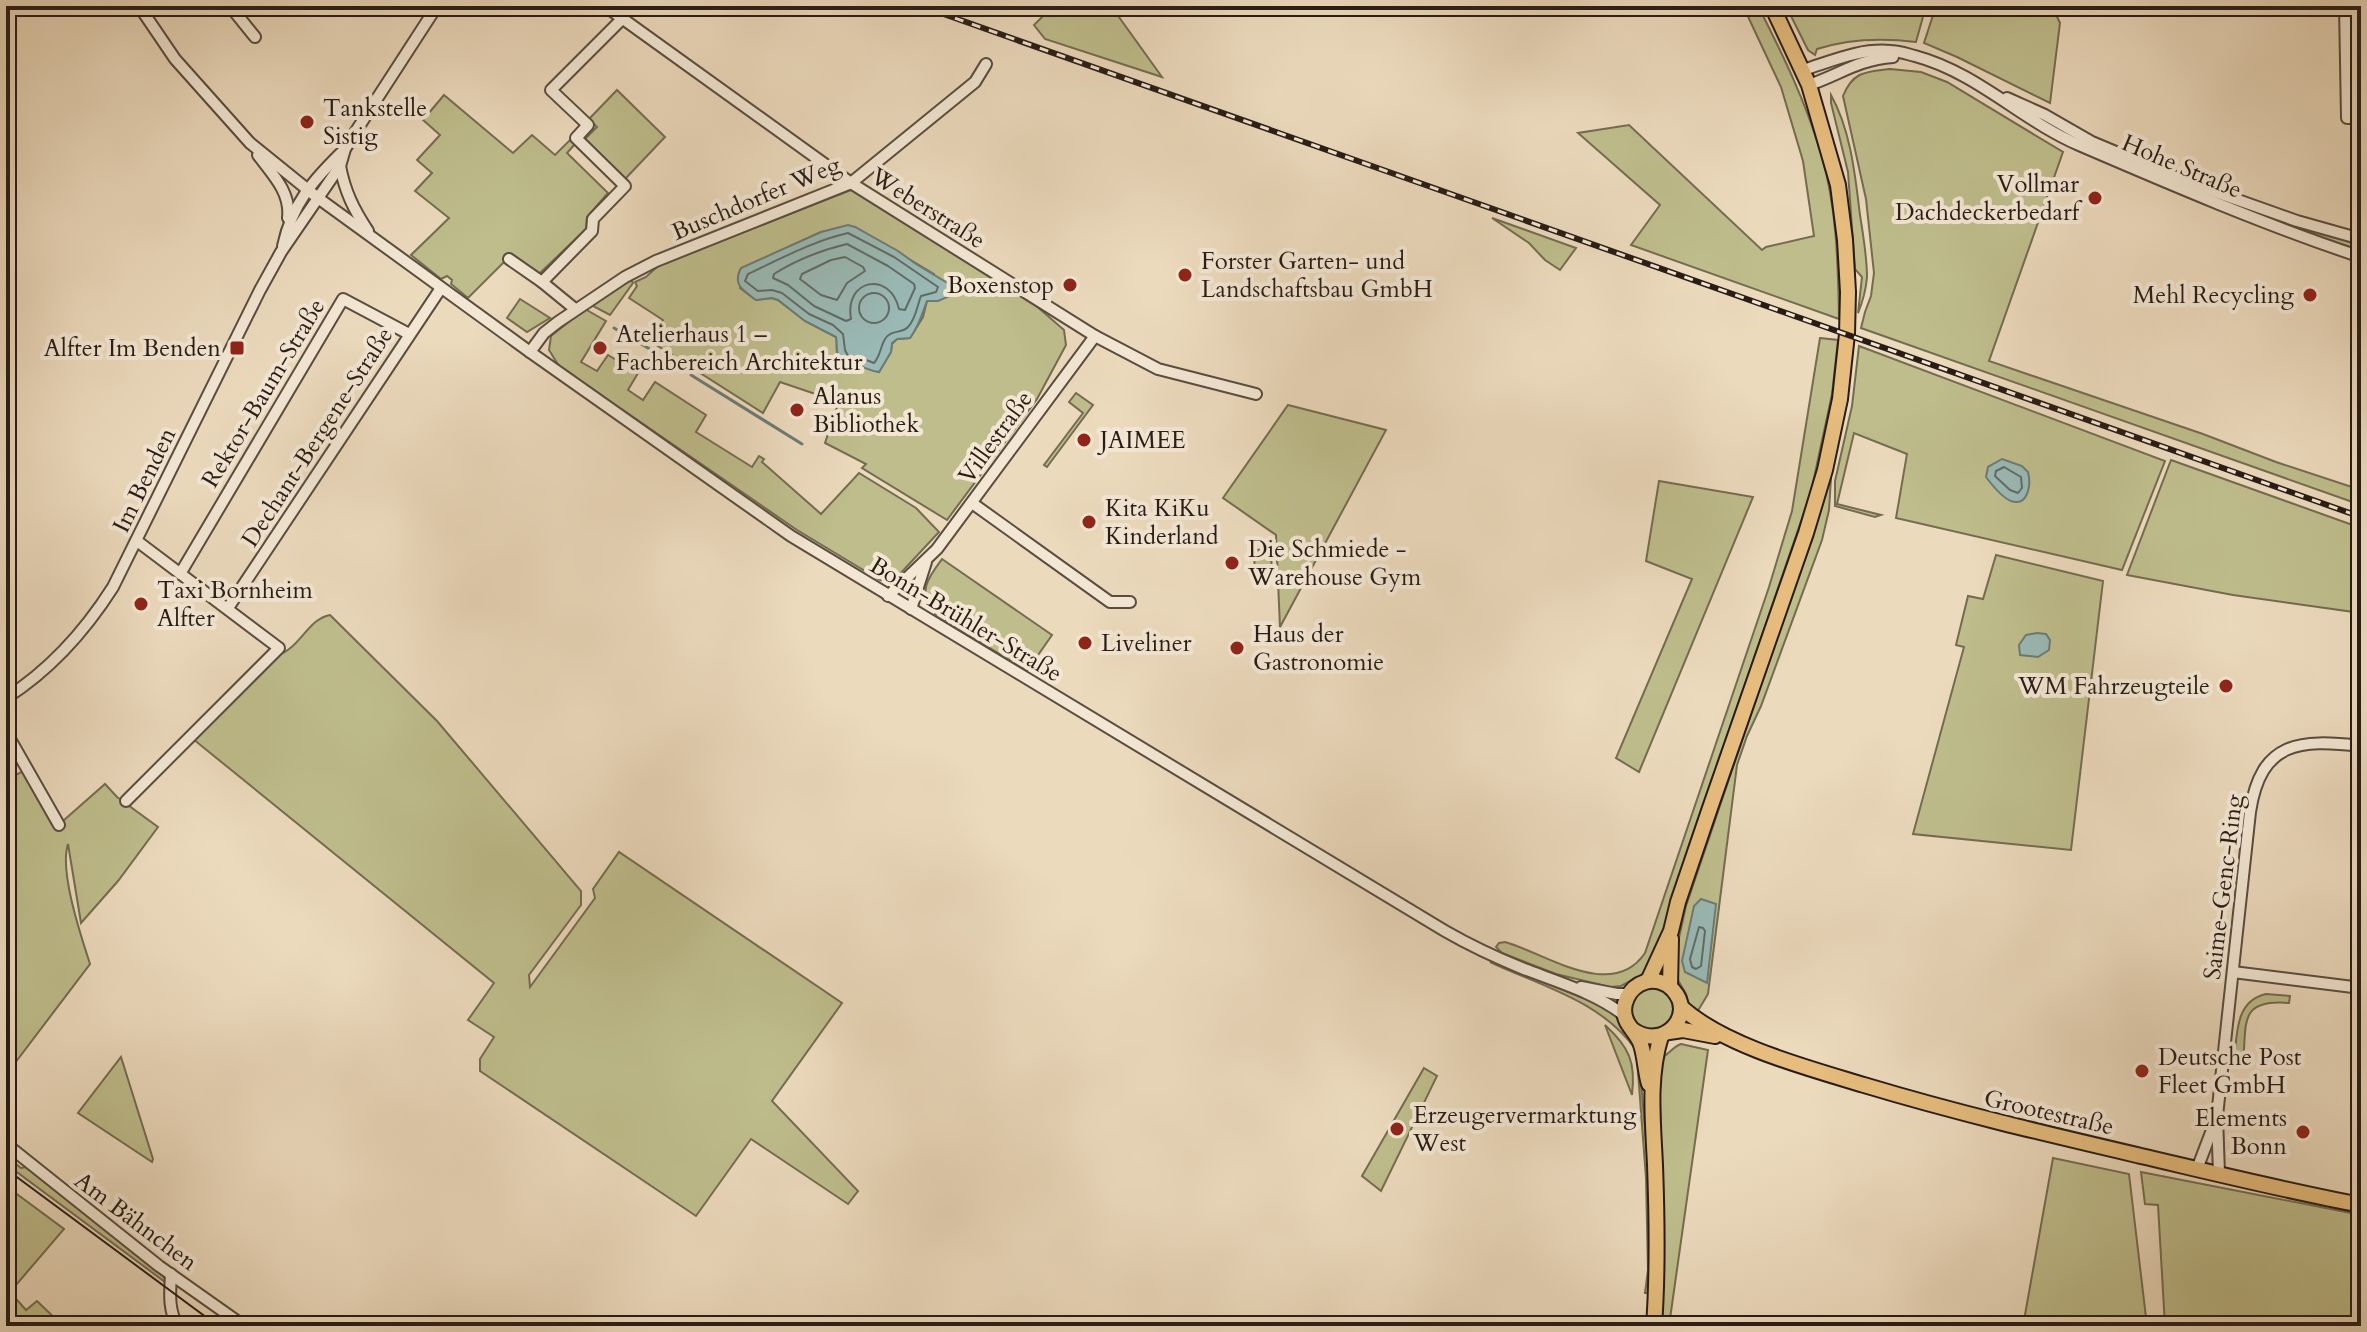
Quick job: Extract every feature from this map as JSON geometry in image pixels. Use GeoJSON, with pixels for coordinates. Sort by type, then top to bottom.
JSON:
{"type":"FeatureCollection","features":[{"type":"Feature","properties":{"kind":"main road"},"geometry":{"type":"LineString","coordinates":[[1648,981],[1671,931],[1696,849],[1806,533],[1825,470],[1840,399],[1847,334],[1845,240],[1838,185],[1809,85],[1772,6]]}},
{"type":"Feature","properties":{"kind":"main road"},"geometry":{"type":"LineString","coordinates":[[1670,987],[1671,931]]}},
{"type":"Feature","properties":{"kind":"main road"},"geometry":{"type":"LineString","coordinates":[[1651,1093],[1641,1044],[1629,1023],[1624,1005],[1637,985],[1648,981],[1670,987],[1681,1007],[1680,1016],[1665,1034],[1655,1060],[1651,1093],[1657,1225],[1654,1326]]}},
{"type":"Feature","properties":{"kind":"main road","name":"Grootestraße"},"geometry":{"type":"LineString","coordinates":[[1681,1007],[1733,1039],[1820,1072],[1925,1104],[2020,1129],[2361,1205]]}},
{"type":"Feature","properties":{"kind":"main road"},"geometry":{"type":"LineString","coordinates":[[1629,1023],[1646,1037],[1665,1034]]}},
{"type":"Feature","properties":{"kind":"main road","name":"Grootestraße"},"geometry":{"type":"LineString","coordinates":[[1665,1034],[1683,1030],[1733,1039]]}},
{"type":"Feature","properties":{"kind":"street","name":"Bonn-Brühler-Straße"},"geometry":{"type":"LineString","coordinates":[[139,6],[175,59],[250,143],[307,190],[791,536],[1445,931],[1502,960],[1567,984],[1613,1007],[1629,1023]]}},
{"type":"Feature","properties":{"kind":"street"},"geometry":{"type":"LineString","coordinates":[[230,6],[255,37]]}},
{"type":"Feature","properties":{"kind":"street"},"geometry":{"type":"LineString","coordinates":[[340,166],[345,149],[437,6]]}},
{"type":"Feature","properties":{"kind":"street","name":"Weberstraße"},"geometry":{"type":"LineString","coordinates":[[605,6],[851,183],[1095,336],[1158,369],[1256,394]]}},
{"type":"Feature","properties":{"kind":"street"},"geometry":{"type":"LineString","coordinates":[[2345,6],[2347,118],[2361,118]]}},
{"type":"Feature","properties":{"kind":"street"},"geometry":{"type":"LineString","coordinates":[[542,282],[592,231],[593,219],[625,186],[576,138],[588,125],[551,90],[622,19]]}},
{"type":"Feature","properties":{"kind":"street","name":"Hohe Straße"},"geometry":{"type":"LineString","coordinates":[[1803,70],[1847,55],[1867,52],[1892,51],[1936,62],[1996,94],[2020,112],[2081,141],[2237,212],[2361,257]]}},
{"type":"Feature","properties":{"kind":"street","name":"Hohe Straße"},"geometry":{"type":"LineString","coordinates":[[1809,85],[1828,79],[1853,65],[1910,55]]}},
{"type":"Feature","properties":{"kind":"street"},"geometry":{"type":"LineString","coordinates":[[2346,62],[2361,61]]}},
{"type":"Feature","properties":{"kind":"street","name":"Buschdorfer Weg"},"geometry":{"type":"LineString","coordinates":[[530,352],[544,333],[575,309],[656,261],[851,183],[975,82],[986,64]]}},
{"type":"Feature","properties":{"kind":"street","name":"Hohe Straße"},"geometry":{"type":"LineString","coordinates":[[2081,141],[2297,221],[2361,239]]}},
{"type":"Feature","properties":{"kind":"street"},"geometry":{"type":"LineString","coordinates":[[250,143],[286,195],[288,224]]}},
{"type":"Feature","properties":{"kind":"street","name":"Im Benden"},"geometry":{"type":"LineString","coordinates":[[281,252],[288,224],[307,190],[345,149]]}},
{"type":"Feature","properties":{"kind":"street","name":"Bonn-Brühler-Straße"},"geometry":{"type":"LineString","coordinates":[[340,166],[345,191],[353,209],[374,239]]}},
{"type":"Feature","properties":{"kind":"street","name":"Im Benden"},"geometry":{"type":"LineString","coordinates":[[6,698],[43,671],[77,636],[113,587],[281,252],[340,166]]}},
{"type":"Feature","properties":{"kind":"street"},"geometry":{"type":"LineString","coordinates":[[509,259],[575,309]]}},
{"type":"Feature","properties":{"kind":"street","name":"Dechant-Bergene-Straße"},"geometry":{"type":"LineString","coordinates":[[228,608],[441,288]]}},
{"type":"Feature","properties":{"kind":"street","name":"Rektor-Baum-Straße"},"geometry":{"type":"LineString","coordinates":[[180,574],[343,299],[409,334]]}},
{"type":"Feature","properties":{"kind":"street","name":"Villestraße"},"geometry":{"type":"LineString","coordinates":[[888,596],[927,560],[1095,336]]}},
{"type":"Feature","properties":{"kind":"street"},"geometry":{"type":"LineString","coordinates":[[972,503],[1110,602],[1130,602]]}},
{"type":"Feature","properties":{"kind":"street"},"geometry":{"type":"LineString","coordinates":[[126,801],[279,648],[137,541]]}},
{"type":"Feature","properties":{"kind":"street","name":"Villestraße"},"geometry":{"type":"LineString","coordinates":[[911,609],[927,560]]}},
{"type":"Feature","properties":{"kind":"street"},"geometry":{"type":"LineString","coordinates":[[6,732],[59,825]]}},
{"type":"Feature","properties":{"kind":"street","name":"Saime-Genc-Ring"},"geometry":{"type":"LineString","coordinates":[[2219,1174],[2217,1116],[2250,812],[2257,778],[2267,765],[2299,745],[2324,742],[2361,746]]}},
{"type":"Feature","properties":{"kind":"street"},"geometry":{"type":"LineString","coordinates":[[2233,972],[2361,988]]}},
{"type":"Feature","properties":{"kind":"street","name":"Bonn-Brühler-Straße"},"geometry":{"type":"LineString","coordinates":[[1567,984],[1629,994]]}},
{"type":"Feature","properties":{"kind":"street","name":"Saime-Genc-Ring"},"geometry":{"type":"LineString","coordinates":[[2197,1169],[2217,1116]]}},
{"type":"Feature","properties":{"kind":"street","name":"Am Bähnchen"},"geometry":{"type":"LineString","coordinates":[[6,1144],[171,1274],[244,1326]]}},
{"type":"Feature","properties":{"kind":"street"},"geometry":{"type":"LineString","coordinates":[[171,1274],[171,1308],[178,1326]]}},
{"type":"Feature","properties":{"kind":"shaded area"},"geometry":{"type":"Polygon","coordinates":[[[1053,6],[1111,6],[1162,77],[1045,39],[1034,25],[1053,6]]]}},
{"type":"Feature","properties":{"kind":"shaded area"},"geometry":{"type":"Polygon","coordinates":[[[1743,6],[1758,6],[1801,97],[1821,154],[1833,215],[1839,319],[1631,245],[1660,205],[1578,133],[1629,125],[1762,250],[1814,236],[1803,161],[1781,87],[1743,6]]]}},
{"type":"Feature","properties":{"kind":"shaded area"},"geometry":{"type":"Polygon","coordinates":[[[1786,6],[1926,6],[1916,42],[1854,41],[1817,49],[1815,55],[1808,50],[1786,6]]]}},
{"type":"Feature","properties":{"kind":"shaded area"},"geometry":{"type":"Polygon","coordinates":[[[1936,6],[2052,6],[2060,23],[2050,103],[1924,43],[1936,6]]]}},
{"type":"Feature","properties":{"kind":"shaded area"},"geometry":{"type":"Polygon","coordinates":[[[1890,69],[1921,72],[1947,82],[2063,152],[1989,361],[2361,490],[2361,505],[1861,328],[1874,273],[1866,199],[1843,96],[1851,82],[1861,74],[1890,69]]]}},
{"type":"Feature","properties":{"kind":"shaded area"},"geometry":{"type":"Polygon","coordinates":[[[617,90],[665,137],[625,179],[583,141],[597,127],[589,119],[617,90]]]}},
{"type":"Feature","properties":{"kind":"shaded area"},"geometry":{"type":"Polygon","coordinates":[[[444,95],[513,153],[532,135],[555,155],[570,140],[575,144],[567,153],[608,193],[587,217],[586,229],[539,274],[509,257],[468,298],[451,284],[452,280],[447,276],[441,279],[411,255],[449,218],[415,191],[432,173],[417,160],[440,135],[423,120],[444,95]]]}},
{"type":"Feature","properties":{"kind":"shaded area"},"geometry":{"type":"Polygon","coordinates":[[[1831,95],[1851,154],[1865,246],[1867,277],[1858,313],[1862,277],[1855,269],[1848,172],[1831,95]]]}},
{"type":"Feature","properties":{"kind":"shaded area"},"geometry":{"type":"Polygon","coordinates":[[[2090,143],[2361,242],[2359,254],[2239,210],[2090,143]]]}},
{"type":"Feature","properties":{"kind":"shaded area"},"geometry":{"type":"Polygon","coordinates":[[[851,190],[1033,303],[1064,330],[1066,345],[1037,399],[947,520],[862,468],[866,464],[825,443],[839,401],[831,395],[830,399],[780,382],[763,413],[650,341],[663,320],[629,298],[637,286],[635,282],[658,266],[851,190]],[[855,227],[821,232],[741,269],[740,288],[756,300],[778,300],[805,321],[836,337],[837,354],[843,362],[879,372],[891,352],[892,344],[897,339],[910,338],[923,317],[927,301],[933,300],[934,274],[855,227]]]}},
{"type":"Feature","properties":{"kind":"shaded area"},"geometry":{"type":"Polygon","coordinates":[[[1492,218],[1576,248],[1560,270],[1529,243],[1492,218]]]}},
{"type":"Feature","properties":{"kind":"shaded area"},"geometry":{"type":"Polygon","coordinates":[[[631,280],[633,283],[610,315],[591,305],[631,280]]]}},
{"type":"Feature","properties":{"kind":"shaded area"},"geometry":{"type":"Polygon","coordinates":[[[520,299],[550,318],[527,332],[507,318],[520,299]]]}},
{"type":"Feature","properties":{"kind":"shaded area"},"geometry":{"type":"Polygon","coordinates":[[[585,309],[606,321],[581,362],[597,371],[608,355],[638,373],[628,390],[643,400],[655,382],[706,415],[696,432],[752,467],[759,456],[764,459],[762,462],[821,514],[859,473],[916,508],[939,532],[899,578],[888,581],[880,580],[797,530],[559,366],[549,350],[551,336],[585,309]]]}},
{"type":"Feature","properties":{"kind":"shaded area"},"geometry":{"type":"Polygon","coordinates":[[[1820,338],[1838,340],[1832,394],[1811,492],[1678,880],[1658,951],[1645,973],[1621,986],[1610,987],[1556,974],[1502,953],[1496,947],[1505,942],[1578,970],[1615,974],[1631,967],[1645,953],[1792,511],[1820,338]]]}},
{"type":"Feature","properties":{"kind":"shaded area"},"geometry":{"type":"Polygon","coordinates":[[[1859,346],[2165,461],[2122,570],[1896,518],[1907,454],[1854,433],[1837,504],[1881,515],[1875,517],[1835,506],[1835,481],[1852,406],[1859,346]]]}},
{"type":"Feature","properties":{"kind":"shaded area"},"geometry":{"type":"Polygon","coordinates":[[[1076,393],[1093,405],[1047,467],[1044,465],[1083,413],[1069,402],[1076,393]]]}},
{"type":"Feature","properties":{"kind":"shaded area"},"geometry":{"type":"Polygon","coordinates":[[[1288,405],[1386,430],[1280,627],[1276,535],[1223,498],[1288,405]]]}},
{"type":"Feature","properties":{"kind":"shaded area"},"geometry":{"type":"Polygon","coordinates":[[[2171,460],[2361,528],[2361,613],[2233,595],[2127,575],[2171,460]]]}},
{"type":"Feature","properties":{"kind":"shaded area"},"geometry":{"type":"Polygon","coordinates":[[[1831,478],[1829,510],[1822,540],[1737,765],[1708,994],[1696,1014],[1675,975],[1674,960],[1686,906],[1831,478]]]}},
{"type":"Feature","properties":{"kind":"shaded area"},"geometry":{"type":"Polygon","coordinates":[[[1659,481],[1753,497],[1639,772],[1616,758],[1692,579],[1646,561],[1659,481]]]}},
{"type":"Feature","properties":{"kind":"shaded area"},"geometry":{"type":"Polygon","coordinates":[[[1271,549],[1272,578],[1255,579],[1254,550],[1271,549]]]}},
{"type":"Feature","properties":{"kind":"shaded area"},"geometry":{"type":"Polygon","coordinates":[[[1996,555],[2103,581],[2071,850],[1913,834],[1964,647],[1956,645],[1968,596],[1983,599],[1996,555]]]}},
{"type":"Feature","properties":{"kind":"shaded area"},"geometry":{"type":"Polygon","coordinates":[[[942,559],[1052,635],[1027,671],[935,614],[936,610],[926,598],[926,591],[929,578],[942,559]]]}},
{"type":"Feature","properties":{"kind":"shaded area"},"geometry":{"type":"Polygon","coordinates":[[[330,615],[437,721],[581,891],[581,905],[529,975],[530,987],[595,898],[593,889],[619,852],[842,1003],[772,1101],[858,1191],[848,1204],[751,1139],[696,1216],[480,1071],[480,1059],[494,1037],[468,1020],[494,983],[193,739],[278,655],[316,622],[330,615]]]}},
{"type":"Feature","properties":{"kind":"shaded area"},"geometry":{"type":"Polygon","coordinates":[[[23,771],[55,828],[105,784],[117,797],[158,827],[118,881],[81,923],[68,844],[66,870],[90,964],[12,1067],[6,1063],[6,780],[23,771]]]}},
{"type":"Feature","properties":{"kind":"shaded area"},"geometry":{"type":"Polygon","coordinates":[[[1490,962],[1603,1006],[1615,1014],[1623,1030],[1633,1040],[1636,1050],[1622,1033],[1588,1007],[1490,962]]]}},
{"type":"Feature","properties":{"kind":"shaded area"},"geometry":{"type":"Polygon","coordinates":[[[1652,988],[1667,994],[1673,1009],[1667,1024],[1652,1030],[1637,1024],[1631,1009],[1637,994],[1652,988]]]}},
{"type":"Feature","properties":{"kind":"shaded area"},"geometry":{"type":"Polygon","coordinates":[[[2266,994],[2290,996],[2289,1003],[2261,1005],[2253,1010],[2246,1025],[2243,1063],[2250,1064],[2234,1064],[2237,1032],[2243,1012],[2248,1004],[2266,994]]]}},
{"type":"Feature","properties":{"kind":"shaded area"},"geometry":{"type":"Polygon","coordinates":[[[1605,1025],[1629,1056],[1633,1073],[1632,1095],[1605,1025]]]}},
{"type":"Feature","properties":{"kind":"shaded area"},"geometry":{"type":"Polygon","coordinates":[[[1681,1044],[1708,1050],[1669,1326],[1661,1326],[1664,1269],[1659,1059],[1681,1044]]]}},
{"type":"Feature","properties":{"kind":"shaded area"},"geometry":{"type":"Polygon","coordinates":[[[121,1057],[153,1159],[152,1162],[78,1113],[121,1057]]]}},
{"type":"Feature","properties":{"kind":"shaded area"},"geometry":{"type":"Polygon","coordinates":[[[1639,1058],[1649,1177],[1650,1293],[1645,1293],[1648,1270],[1646,1178],[1639,1058]]]}},
{"type":"Feature","properties":{"kind":"shaded area"},"geometry":{"type":"Polygon","coordinates":[[[1424,1068],[1437,1076],[1381,1191],[1362,1176],[1424,1068]]]}},
{"type":"Feature","properties":{"kind":"shaded area"},"geometry":{"type":"Polygon","coordinates":[[[6,1156],[21,1168],[26,1167],[164,1274],[165,1282],[6,1164],[6,1156]]]}},
{"type":"Feature","properties":{"kind":"shaded area"},"geometry":{"type":"Polygon","coordinates":[[[2053,1158],[2129,1174],[2147,1326],[2023,1326],[2053,1158]]]}},
{"type":"Feature","properties":{"kind":"shaded area"},"geometry":{"type":"Polygon","coordinates":[[[2141,1172],[2361,1215],[2361,1326],[2165,1326],[2158,1205],[2145,1204],[2141,1172]]]}},
{"type":"Feature","properties":{"kind":"shaded area"},"geometry":{"type":"Polygon","coordinates":[[[6,1186],[64,1229],[10,1292],[26,1310],[37,1301],[63,1326],[6,1326],[6,1186]]]}},
{"type":"Feature","properties":{"kind":"water"},"geometry":{"type":"Polygon","coordinates":[[[848,225],[898,251],[949,284],[952,295],[938,301],[927,301],[910,338],[897,339],[892,343],[891,352],[879,372],[843,363],[838,357],[836,337],[805,321],[778,300],[756,300],[738,283],[741,268],[821,232],[848,225]]]}},
{"type":"Feature","properties":{"kind":"water"},"geometry":{"type":"Polygon","coordinates":[[[2002,459],[2022,466],[2028,472],[2029,488],[2022,501],[2007,499],[1986,477],[1988,467],[2002,459]]]}},
{"type":"Feature","properties":{"kind":"water"},"geometry":{"type":"Polygon","coordinates":[[[2046,634],[2050,640],[2049,650],[2038,657],[2020,655],[2019,645],[2026,635],[2046,634]]]}},
{"type":"Feature","properties":{"kind":"water"},"geometry":{"type":"Polygon","coordinates":[[[1701,899],[1716,904],[1707,983],[1685,972],[1682,961],[1694,906],[1701,899]]]}},
{"type":"Feature","properties":{"kind":"waterway"},"geometry":{"type":"LineString","coordinates":[[614,328],[653,351]]}},
{"type":"Feature","properties":{"kind":"waterway"},"geometry":{"type":"LineString","coordinates":[[661,357],[682,370]]}},
{"type":"Feature","properties":{"kind":"waterway"},"geometry":{"type":"LineString","coordinates":[[691,375],[802,444]]}},
{"type":"Feature","properties":{"kind":"tram line"},"geometry":{"type":"LineString","coordinates":[[6,1169],[218,1326]]}},
{"type":"Feature","properties":{"kind":"railway"},"geometry":{"type":"LineString","coordinates":[[921,6],[2361,517]]}},
{"type":"Feature","properties":{"kind":"place","name":"Tankstelle Sistig"},"geometry":{"type":"Point","coordinates":[307,122]}},
{"type":"Feature","properties":{"kind":"place","name":"Vollmar Dachdeckerbedarf"},"geometry":{"type":"Point","coordinates":[2095,198]}},
{"type":"Feature","properties":{"kind":"place","name":"Forster Garten- und Landschaftsbau GmbH"},"geometry":{"type":"Point","coordinates":[1185,275]}},
{"type":"Feature","properties":{"kind":"place","name":"Boxenstop"},"geometry":{"type":"Point","coordinates":[1070,285]}},
{"type":"Feature","properties":{"kind":"place","name":"Mehl Recycling"},"geometry":{"type":"Point","coordinates":[2310,295]}},
{"type":"Feature","properties":{"kind":"place","name":"Alfter Im Benden"},"geometry":{"type":"Point","coordinates":[237,348]}},
{"type":"Feature","properties":{"kind":"place","name":"Atelierhaus 1 – Fachbereich Architektur"},"geometry":{"type":"Point","coordinates":[600,348]}},
{"type":"Feature","properties":{"kind":"place","name":"Alanus Bibliothek"},"geometry":{"type":"Point","coordinates":[797,410]}},
{"type":"Feature","properties":{"kind":"place","name":"JAIMEE"},"geometry":{"type":"Point","coordinates":[1084,440]}},
{"type":"Feature","properties":{"kind":"place","name":"Kita KiKu Kinderland"},"geometry":{"type":"Point","coordinates":[1089,522]}},
{"type":"Feature","properties":{"kind":"place","name":"Die Schmiede - Warehouse Gym"},"geometry":{"type":"Point","coordinates":[1232,563]}},
{"type":"Feature","properties":{"kind":"place","name":"Taxi Bornheim Alfter"},"geometry":{"type":"Point","coordinates":[141,604]}},
{"type":"Feature","properties":{"kind":"place","name":"Liveliner"},"geometry":{"type":"Point","coordinates":[1085,643]}},
{"type":"Feature","properties":{"kind":"place","name":"Haus der Gastronomie"},"geometry":{"type":"Point","coordinates":[1237,648]}},
{"type":"Feature","properties":{"kind":"place","name":"WM Fahrzeugteile"},"geometry":{"type":"Point","coordinates":[2226,686]}},
{"type":"Feature","properties":{"kind":"place","name":"Deutsche Post Fleet GmbH"},"geometry":{"type":"Point","coordinates":[2142,1071]}},
{"type":"Feature","properties":{"kind":"place","name":"Erzeugervermarktung West"},"geometry":{"type":"Point","coordinates":[1397,1129]}},
{"type":"Feature","properties":{"kind":"place","name":"Elements Bonn"},"geometry":{"type":"Point","coordinates":[2303,1132]}}]}
